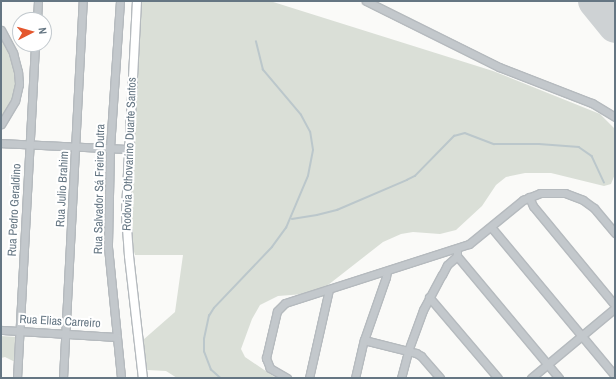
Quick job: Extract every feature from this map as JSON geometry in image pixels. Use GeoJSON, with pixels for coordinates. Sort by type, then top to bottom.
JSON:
{"type":"FeatureCollection","features":[{"type":"Feature","properties":{"kind":"main road","name":"Rodovia Othovarino Duarte Santos"},"geometry":{"type":"LineString","coordinates":[[137,1],[126,214],[129,256],[143,378]]}},
{"type":"Feature","properties":{"kind":"street"},"geometry":{"type":"LineString","coordinates":[[37,12],[38,1]]}},
{"type":"Feature","properties":{"kind":"street","name":"Rua Julio Brahim"},"geometry":{"type":"LineString","coordinates":[[63,378],[83,1]]}},
{"type":"Feature","properties":{"kind":"street","name":"Rua Salvador Sá Freire Dutra"},"geometry":{"type":"LineString","coordinates":[[120,1],[110,148],[108,247],[121,378]]}},
{"type":"Feature","properties":{"kind":"street"},"geometry":{"type":"LineString","coordinates":[[366,1],[498,67],[592,103],[615,116]]}},
{"type":"Feature","properties":{"kind":"street"},"geometry":{"type":"LineString","coordinates":[[1,30],[13,53],[18,72],[19,84],[15,101],[1,124]]}},
{"type":"Feature","properties":{"kind":"street","name":"Rua Pedro Geraldino"},"geometry":{"type":"LineString","coordinates":[[17,378],[35,52]]}},
{"type":"Feature","properties":{"kind":"street"},"geometry":{"type":"LineString","coordinates":[[1,143],[129,149]]}},
{"type":"Feature","properties":{"kind":"street"},"geometry":{"type":"LineString","coordinates":[[287,378],[270,368],[266,361],[277,311],[285,303],[469,244],[528,197],[552,192],[565,193],[577,197],[594,208],[615,233]]}},
{"type":"Feature","properties":{"kind":"street"},"geometry":{"type":"LineString","coordinates":[[528,197],[533,206],[615,306],[582,336],[531,378]]}},
{"type":"Feature","properties":{"kind":"street"},"geometry":{"type":"LineString","coordinates":[[491,227],[615,376]]}},
{"type":"Feature","properties":{"kind":"street"},"geometry":{"type":"LineString","coordinates":[[401,378],[408,351],[430,297],[447,265],[457,256],[458,248]]}},
{"type":"Feature","properties":{"kind":"street"},"geometry":{"type":"LineString","coordinates":[[441,253],[447,265]]}},
{"type":"Feature","properties":{"kind":"street"},"geometry":{"type":"LineString","coordinates":[[457,256],[558,378]]}},
{"type":"Feature","properties":{"kind":"street"},"geometry":{"type":"LineString","coordinates":[[355,378],[364,340],[387,271]]}},
{"type":"Feature","properties":{"kind":"street"},"geometry":{"type":"LineString","coordinates":[[309,378],[330,289]]}},
{"type":"Feature","properties":{"kind":"street"},"geometry":{"type":"LineString","coordinates":[[430,297],[498,378]]}},
{"type":"Feature","properties":{"kind":"street","name":"Rua Elias Carreiro"},"geometry":{"type":"LineString","coordinates":[[1,330],[117,337]]}},
{"type":"Feature","properties":{"kind":"street"},"geometry":{"type":"LineString","coordinates":[[364,340],[408,351],[421,356],[440,378]]}},
{"type":"Feature","properties":{"kind":"shaded area"},"geometry":{"type":"Polygon","coordinates":[[[141,1],[270,1],[493,71],[600,114],[615,129],[615,174],[611,184],[604,186],[551,173],[525,173],[506,177],[496,185],[482,206],[456,230],[440,234],[413,232],[401,234],[383,242],[328,285],[304,294],[278,296],[260,305],[252,319],[241,349],[245,357],[276,378],[177,378],[166,371],[147,370],[143,340],[175,312],[183,255],[135,255],[132,245],[130,195],[141,1]]]}},
{"type":"Feature","properties":{"kind":"shaded area"},"geometry":{"type":"Polygon","coordinates":[[[1,32],[15,68],[17,85],[10,105],[1,119],[1,32]]]}},
{"type":"Feature","properties":{"kind":"shaded area"},"geometry":{"type":"Polygon","coordinates":[[[1,336],[17,337],[15,362],[5,357],[1,358],[1,336]]]}},
{"type":"Feature","properties":{"kind":"waterway"},"geometry":{"type":"LineString","coordinates":[[220,378],[211,370],[204,352],[204,339],[209,316],[214,308],[272,247],[286,228],[308,176],[313,150],[310,132],[301,115],[263,70],[256,42]]}},
{"type":"Feature","properties":{"kind":"waterway"},"geometry":{"type":"LineString","coordinates":[[292,219],[337,210],[407,180],[415,176],[454,136],[465,133],[494,144],[539,144],[579,147],[592,156],[604,182]]}},
{"type":"Feature","properties":{"kind":"runway"},"geometry":{"type":"LineString","coordinates":[[595,1],[615,26]]}}]}
